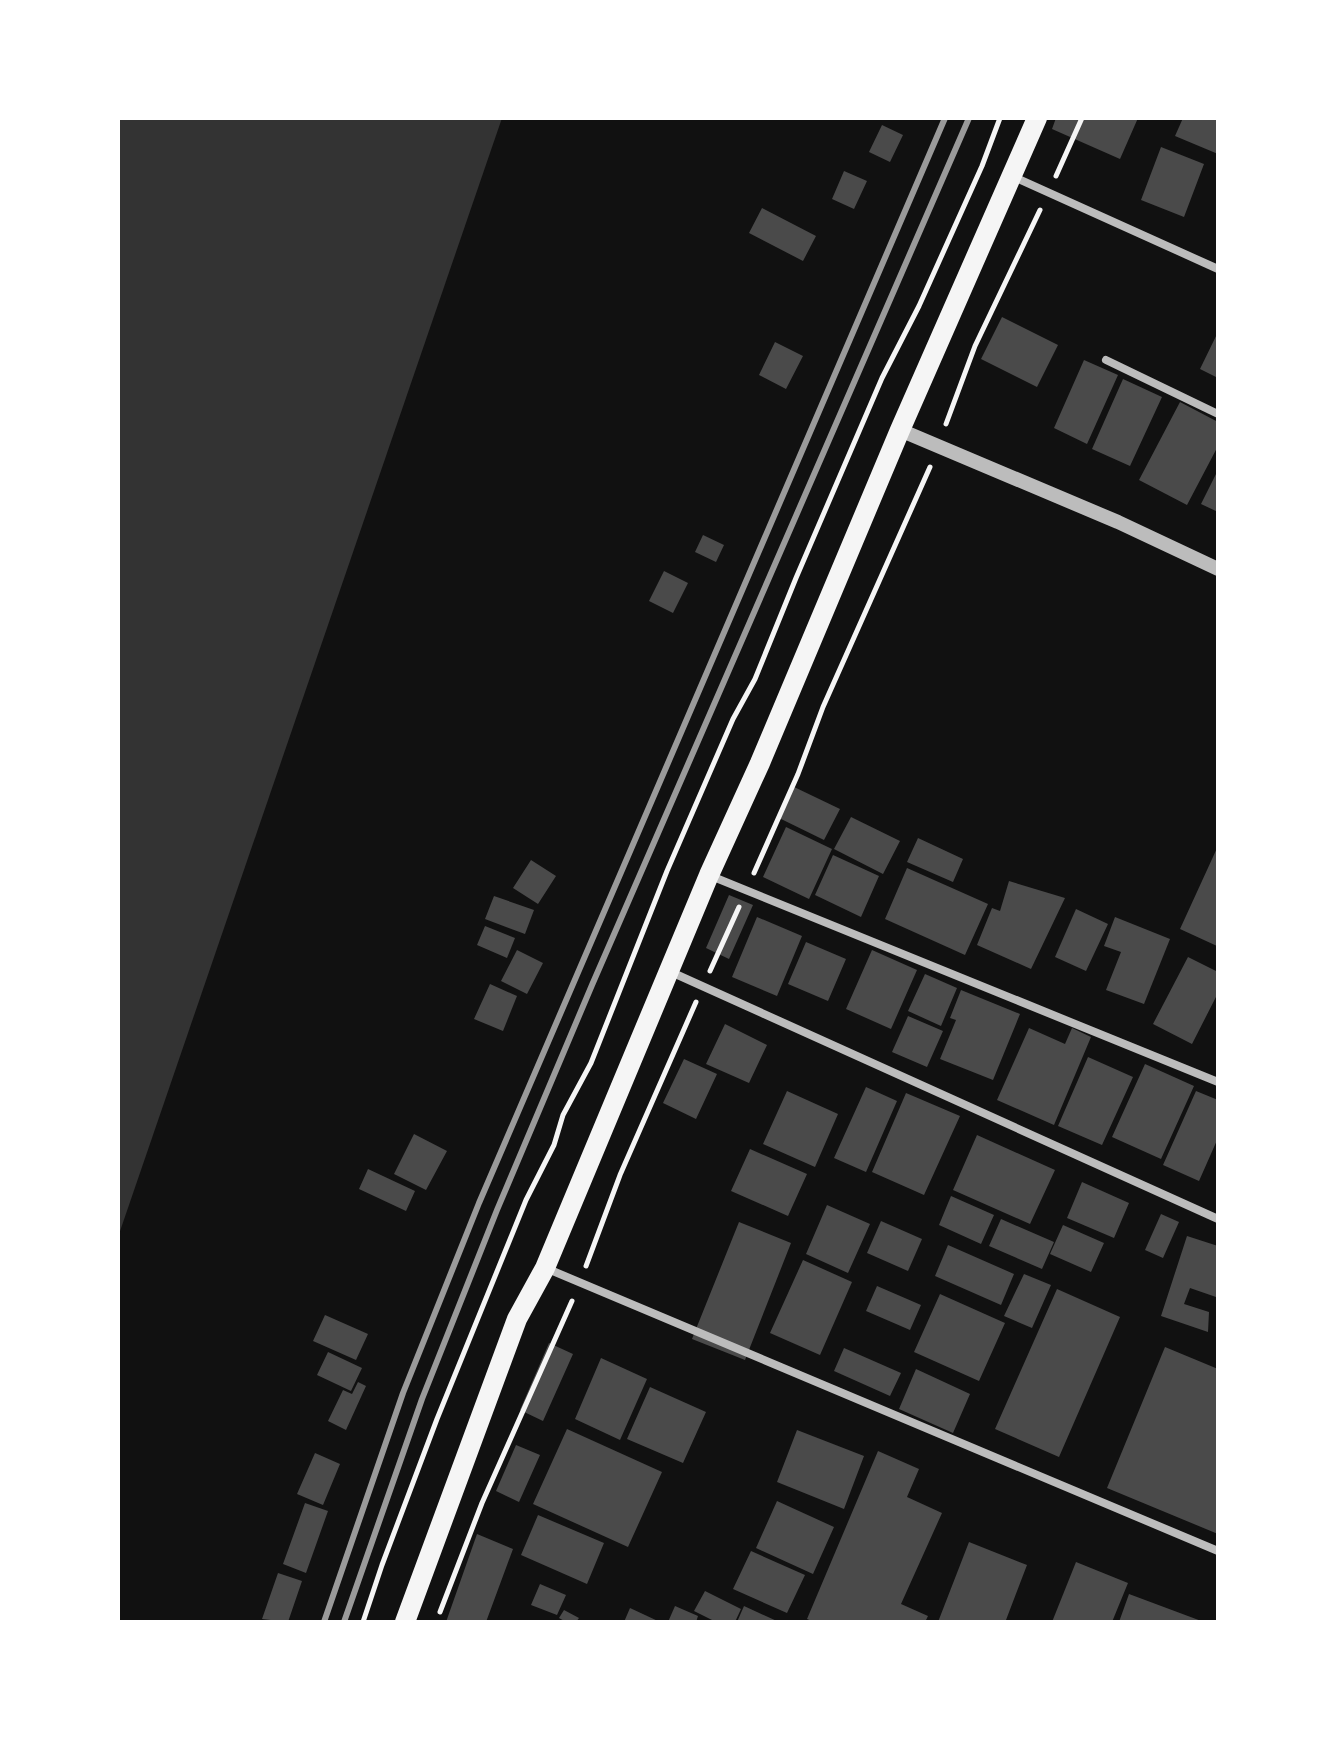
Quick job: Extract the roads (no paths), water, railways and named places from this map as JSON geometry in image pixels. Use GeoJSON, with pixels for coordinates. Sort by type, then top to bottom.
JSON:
{"type":"FeatureCollection","features":[{"type":"Feature","properties":{"kind":"main road"},"geometry":{"type":"LineString","coordinates":[[405,1622],[517,1319],[545,1268],[709,875],[1037,118]]}},
{"type":"Feature","properties":{"kind":"street"},"geometry":{"type":"LineString","coordinates":[[1011,176],[1218,269]]}},
{"type":"Feature","properties":{"kind":"street"},"geometry":{"type":"LineString","coordinates":[[1106,360],[1218,414]]}},
{"type":"Feature","properties":{"kind":"street"},"geometry":{"type":"LineString","coordinates":[[900,430],[1118,522],[1218,569]]}},
{"type":"Feature","properties":{"kind":"street"},"geometry":{"type":"LineString","coordinates":[[709,875],[1218,1082]]}},
{"type":"Feature","properties":{"kind":"street"},"geometry":{"type":"LineString","coordinates":[[670,972],[1218,1219]]}},
{"type":"Feature","properties":{"kind":"street"},"geometry":{"type":"LineString","coordinates":[[545,1268],[1218,1551]]}},
{"type":"Feature","properties":{"kind":"railway"},"geometry":{"type":"LineString","coordinates":[[324,1622],[403,1393],[479,1203],[945,118]]}},
{"type":"Feature","properties":{"kind":"railway"},"geometry":{"type":"LineString","coordinates":[[344,1622],[422,1399],[497,1210],[969,118]]}}]}
